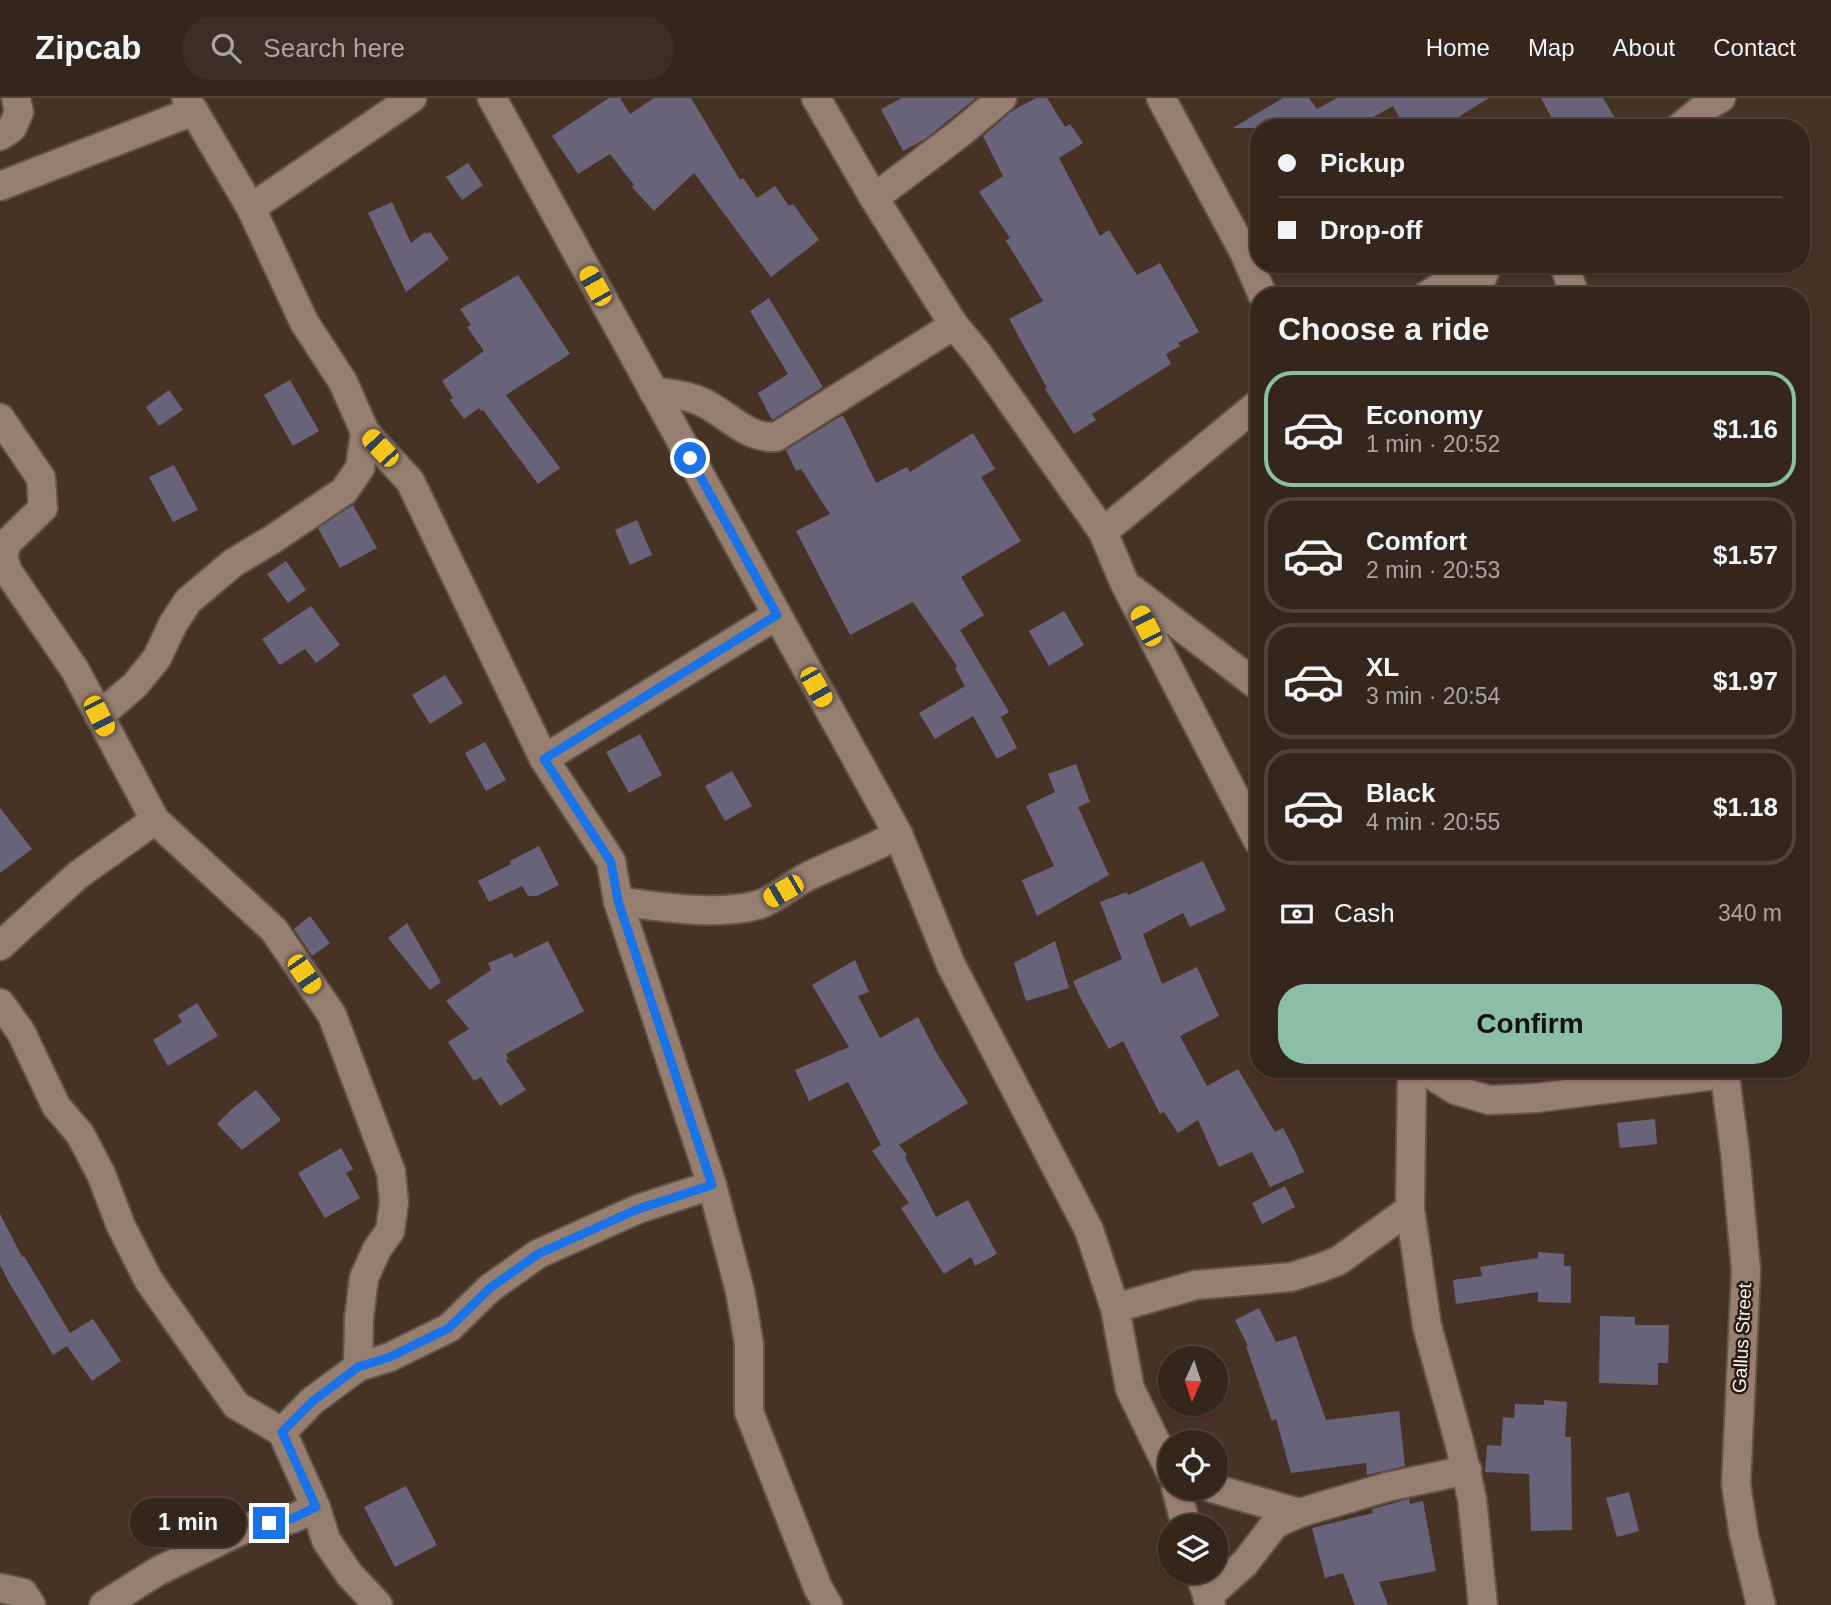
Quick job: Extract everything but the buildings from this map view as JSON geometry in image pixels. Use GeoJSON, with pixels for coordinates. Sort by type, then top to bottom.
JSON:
{"type":"FeatureCollection","features":[{"type":"Feature","properties":{"kind":"street"},"geometry":{"type":"LineString","coordinates":[[0,136],[12,128],[19,112],[16,98]]}},
{"type":"Feature","properties":{"kind":"street"},"geometry":{"type":"LineString","coordinates":[[251,208],[412,98]]}},
{"type":"Feature","properties":{"kind":"street"},"geometry":{"type":"LineString","coordinates":[[492,98],[898,834],[951,965],[1089,1230],[1115,1308],[1130,1389],[1158,1446]]}},
{"type":"Feature","properties":{"kind":"street"},"geometry":{"type":"LineString","coordinates":[[816,98],[874,198],[954,325],[978,354],[1103,532],[1125,584],[1250,822]]}},
{"type":"Feature","properties":{"kind":"street"},"geometry":{"type":"LineString","coordinates":[[874,198],[1002,98]]}},
{"type":"Feature","properties":{"kind":"street"},"geometry":{"type":"LineString","coordinates":[[1161,98],[1250,266]]}},
{"type":"Feature","properties":{"kind":"street"},"geometry":{"type":"LineString","coordinates":[[1690,119],[1721,98]]}},
{"type":"Feature","properties":{"kind":"street"},"geometry":{"type":"LineString","coordinates":[[0,187],[190,105],[251,208],[304,322],[343,382],[365,432],[410,481],[544,759],[611,862],[618,901],[712,1185],[740,1291],[749,1344],[749,1412],[814,1578],[828,1605]]}},
{"type":"Feature","properties":{"kind":"street"},"geometry":{"type":"LineString","coordinates":[[1440,287],[1463,273]]}},
{"type":"Feature","properties":{"kind":"street"},"geometry":{"type":"LineString","coordinates":[[653,391],[699,400],[751,434],[763,438],[776,437],[954,325]]}},
{"type":"Feature","properties":{"kind":"street"},"geometry":{"type":"LineString","coordinates":[[1103,532],[1250,411]]}},
{"type":"Feature","properties":{"kind":"street"},"geometry":{"type":"LineString","coordinates":[[0,418],[41,478],[43,494],[43,508],[7,543],[3,557],[8,572],[75,670],[155,820],[274,930],[332,1015],[381,1141],[391,1172],[394,1202],[390,1231],[377,1249],[364,1278],[359,1318],[358,1367]]}},
{"type":"Feature","properties":{"kind":"street"},"geometry":{"type":"LineString","coordinates":[[99,716],[135,685],[157,658],[173,624],[188,601],[233,562],[273,539],[344,491],[360,468],[365,432]]}},
{"type":"Feature","properties":{"kind":"street"},"geometry":{"type":"LineString","coordinates":[[1125,584],[1250,680]]}},
{"type":"Feature","properties":{"kind":"street"},"geometry":{"type":"LineString","coordinates":[[544,759],[777,615]]}},
{"type":"Feature","properties":{"kind":"street"},"geometry":{"type":"LineString","coordinates":[[0,946],[78,874],[155,820]]}},
{"type":"Feature","properties":{"kind":"street"},"geometry":{"type":"LineString","coordinates":[[618,901],[730,909],[760,904],[806,878],[871,850],[898,834]]}},
{"type":"Feature","properties":{"kind":"street"},"geometry":{"type":"LineString","coordinates":[[0,1003],[21,1032],[56,1106],[80,1134],[149,1281],[236,1405],[282,1432],[316,1507],[327,1540],[348,1574],[378,1605]]}},
{"type":"Feature","properties":{"kind":"street"},"geometry":{"type":"LineString","coordinates":[[1412,1078],[1410,1209],[1427,1326],[1472,1499],[1483,1605]]}},
{"type":"Feature","properties":{"kind":"street"},"geometry":{"type":"LineString","coordinates":[[1436,1078],[1455,1090],[1489,1100],[1536,1098],[1681,1078]]}},
{"type":"Feature","properties":{"kind":"street","name":"Gallus Street"},"geometry":{"type":"LineString","coordinates":[[1725,1078],[1746,1270],[1736,1484],[1744,1536],[1761,1605]]}},
{"type":"Feature","properties":{"kind":"street"},"geometry":{"type":"LineString","coordinates":[[282,1432],[313,1401],[358,1367],[390,1357],[449,1328],[490,1288],[538,1254],[638,1209],[712,1185]]}},
{"type":"Feature","properties":{"kind":"street"},"geometry":{"type":"LineString","coordinates":[[1115,1308],[1196,1285],[1291,1277],[1320,1268],[1338,1261],[1410,1209]]}},
{"type":"Feature","properties":{"kind":"street"},"geometry":{"type":"LineString","coordinates":[[1205,1591],[1245,1563],[1275,1524],[1299,1513],[1387,1487],[1466,1469]]}},
{"type":"Feature","properties":{"kind":"street"},"geometry":{"type":"LineString","coordinates":[[1228,1493],[1299,1513]]}},
{"type":"Feature","properties":{"kind":"street"},"geometry":{"type":"LineString","coordinates":[[104,1605],[158,1572],[246,1528],[291,1519],[316,1507]]}},
{"type":"Feature","properties":{"kind":"street"},"geometry":{"type":"LineString","coordinates":[[0,1588],[23,1594],[31,1605]]}},
{"type":"Feature","properties":{"kind":"route"},"geometry":{"type":"LineString","coordinates":[[269,1523],[291,1519],[316,1507],[282,1432],[313,1401],[358,1367],[390,1357],[449,1328],[490,1288],[538,1254],[638,1209],[712,1185],[618,901],[611,862],[544,759],[777,615],[690,458]]}}]}
